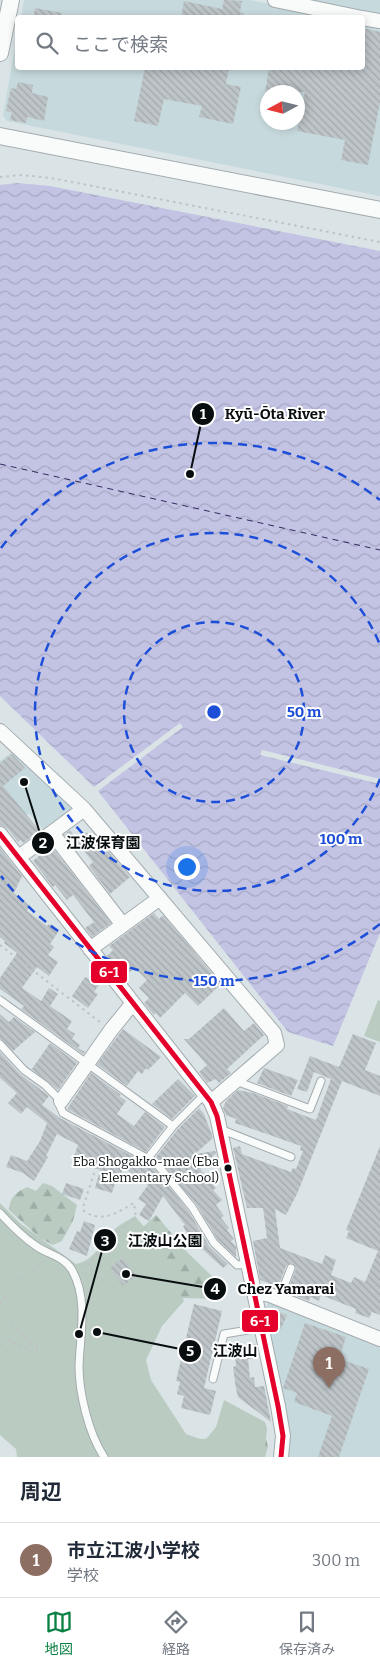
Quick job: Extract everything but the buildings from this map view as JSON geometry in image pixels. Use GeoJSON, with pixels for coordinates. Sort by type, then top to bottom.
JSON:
{"type":"FeatureCollection","features":[{"type":"Feature","properties":{"kind":"street"},"geometry":{"type":"LineString","coordinates":[[0,53],[11,0]]}},
{"type":"Feature","properties":{"kind":"street"},"geometry":{"type":"LineString","coordinates":[[275,0],[348,15]]}},
{"type":"Feature","properties":{"kind":"street"},"geometry":{"type":"LineString","coordinates":[[365,18],[380,21]]}},
{"type":"Feature","properties":{"kind":"street"},"geometry":{"type":"LineString","coordinates":[[0,136],[380,210]]}},
{"type":"Feature","properties":{"kind":"street"},"geometry":{"type":"LineString","coordinates":[[0,731],[84,809],[274,1033],[277,1045],[236,1081],[208,1098]]}},
{"type":"Feature","properties":{"kind":"street"},"geometry":{"type":"LineString","coordinates":[[18,858],[84,809]]}},
{"type":"Feature","properties":{"kind":"street"},"geometry":{"type":"LineString","coordinates":[[52,833],[123,925]]}},
{"type":"Feature","properties":{"kind":"street"},"geometry":{"type":"LineString","coordinates":[[0,834],[208,1098],[220,1129],[255,1292],[283,1436],[281,1457]]}},
{"type":"Feature","properties":{"kind":"street"},"geometry":{"type":"LineString","coordinates":[[90,949],[160,898]]}},
{"type":"Feature","properties":{"kind":"street"},"geometry":{"type":"LineString","coordinates":[[61,1101],[111,1030],[133,1004]]}},
{"type":"Feature","properties":{"kind":"street"},"geometry":{"type":"LineString","coordinates":[[255,1292],[279,1299],[380,1339]]}},
{"type":"Feature","properties":{"kind":"lane"},"geometry":{"type":"LineString","coordinates":[[0,1000],[173,1126]]}},
{"type":"Feature","properties":{"kind":"lane"},"geometry":{"type":"LineString","coordinates":[[0,1044],[24,1070],[46,1085],[61,1101],[59,1104],[63,1113],[156,1163],[192,1207],[214,1243],[237,1266],[248,1264]]}},
{"type":"Feature","properties":{"kind":"lane"},"geometry":{"type":"LineString","coordinates":[[236,1081],[310,1109],[321,1081]]}},
{"type":"Feature","properties":{"kind":"lane"},"geometry":{"type":"LineString","coordinates":[[148,1158],[173,1126],[208,1098]]}},
{"type":"Feature","properties":{"kind":"lane"},"geometry":{"type":"LineString","coordinates":[[220,1129],[291,1157]]}},
{"type":"Feature","properties":{"kind":"lane"},"geometry":{"type":"LineString","coordinates":[[0,1213],[25,1238],[38,1248],[62,1260],[73,1272],[82,1301],[79,1369],[93,1439],[104,1457]]}},
{"type":"Feature","properties":{"kind":"lane"},"geometry":{"type":"LineString","coordinates":[[279,1299],[291,1268]]}},
{"type":"Feature","properties":{"kind":"lane"},"geometry":{"type":"LineString","coordinates":[[213,1379],[224,1334],[261,1328]]}},
{"type":"Feature","properties":{"kind":"path"},"geometry":{"type":"LineString","coordinates":[[0,177],[22,175],[51,178],[380,242]]}},
{"type":"Feature","properties":{"kind":"path"},"geometry":{"type":"LineString","coordinates":[[0,945],[111,1030]]}},
{"type":"Feature","properties":{"kind":"path"},"geometry":{"type":"LineString","coordinates":[[77,1270],[90,1263],[111,1236],[136,1218],[134,1202],[120,1212],[110,1216],[88,1214],[84,1211],[83,1207],[106,1137]]}},
{"type":"Feature","properties":{"kind":"path"},"geometry":{"type":"LineString","coordinates":[[0,1304],[14,1285],[45,1260],[62,1260]]}},
{"type":"Feature","properties":{"kind":"path"},"geometry":{"type":"LineString","coordinates":[[90,1263],[93,1275]]}},
{"type":"Feature","properties":{"kind":"path"},"geometry":{"type":"LineString","coordinates":[[84,1274],[93,1275],[113,1287]]}},
{"type":"Feature","properties":{"kind":"path"},"geometry":{"type":"LineString","coordinates":[[0,1316],[39,1348],[36,1353],[4,1338],[0,1347]]}},
{"type":"Feature","properties":{"kind":"shaded area"},"geometry":{"type":"Polygon","coordinates":[[[24,0],[249,0],[327,15],[22,15],[24,0]]]}},
{"type":"Feature","properties":{"kind":"shaded area"},"geometry":{"type":"Polygon","coordinates":[[[300,0],[380,0],[380,16],[300,0]]]}},
{"type":"Feature","properties":{"kind":"shaded area"},"geometry":{"type":"Polygon","coordinates":[[[365,23],[380,26],[380,196],[7,121],[3,115],[15,48],[15,70],[365,70],[365,23]]]}},
{"type":"Feature","properties":{"kind":"shaded area"},"geometry":{"type":"Polygon","coordinates":[[[13,751],[71,803],[71,812],[45,831],[29,813],[6,831],[0,823],[0,761],[13,751]]]}},
{"type":"Feature","properties":{"kind":"shaded area"},"geometry":{"type":"Polygon","coordinates":[[[270,1301],[380,1345],[380,1457],[285,1457],[263,1311],[270,1301]]]}},
{"type":"Feature","properties":{"kind":"green space"},"geometry":{"type":"Polygon","coordinates":[[[378,1000],[380,1001],[380,1042],[364,1036],[378,1000]]]}},
{"type":"Feature","properties":{"kind":"green space"},"geometry":{"type":"Polygon","coordinates":[[[43,1183],[52,1186],[77,1205],[73,1221],[62,1241],[53,1245],[40,1238],[9,1210],[16,1193],[27,1187],[36,1191],[43,1183]]]}},
{"type":"Feature","properties":{"kind":"green space"},"geometry":{"type":"Polygon","coordinates":[[[0,1203],[21,1224],[76,1264],[92,1256],[114,1230],[135,1216],[151,1235],[184,1301],[162,1326],[146,1360],[151,1380],[186,1434],[203,1440],[207,1438],[216,1427],[224,1400],[265,1422],[267,1429],[264,1457],[17,1457],[16,1449],[0,1435],[0,1203]]]}},
{"type":"Feature","properties":{"kind":"green space"},"geometry":{"type":"Polygon","coordinates":[[[156,1215],[187,1252],[218,1282],[220,1299],[183,1298],[170,1309],[152,1342],[145,1361],[150,1380],[183,1438],[206,1439],[264,1430],[268,1447],[265,1457],[169,1457],[95,1272],[156,1215]]]}},
{"type":"Feature","properties":{"kind":"water"},"geometry":{"type":"Polygon","coordinates":[[[18,183],[50,186],[380,251],[380,779],[262,750],[260,755],[380,784],[380,933],[333,1046],[288,1032],[98,791],[183,727],[180,723],[94,787],[0,696],[0,185],[18,183]]]}},
{"type":"Feature","properties":{"kind":"ferry route"},"geometry":{"type":"LineString","coordinates":[[0,464],[380,550]]}},
{"type":"Feature","properties":{"kind":"transit line","name":"6-1"},"geometry":{"type":"LineString","coordinates":[[0,834],[211,1102],[217,1116],[278,1406],[283,1436],[281,1457]]}},
{"type":"Feature","properties":{"kind":"place","name":"Kyū-Ōta River"},"geometry":{"type":"Point","coordinates":[190,474]}},
{"type":"Feature","properties":{"kind":"place","name":"江波保育園"},"geometry":{"type":"Point","coordinates":[24,782]}},
{"type":"Feature","properties":{"kind":"place","name":"Eba Shogakko-mae (Eba Elementary School)"},"geometry":{"type":"Point","coordinates":[228,1168]}},
{"type":"Feature","properties":{"kind":"place","name":"Chez Yamarai"},"geometry":{"type":"Point","coordinates":[126,1274]}},
{"type":"Feature","properties":{"kind":"place","name":"江波山"},"geometry":{"type":"Point","coordinates":[97,1332]}},
{"type":"Feature","properties":{"kind":"place","name":"江波山公園"},"geometry":{"type":"Point","coordinates":[79,1334]}},
{"type":"Feature","properties":{"kind":"place","name":"市立江波小学校"},"geometry":{"type":"Point","coordinates":[329,1388]}}]}
